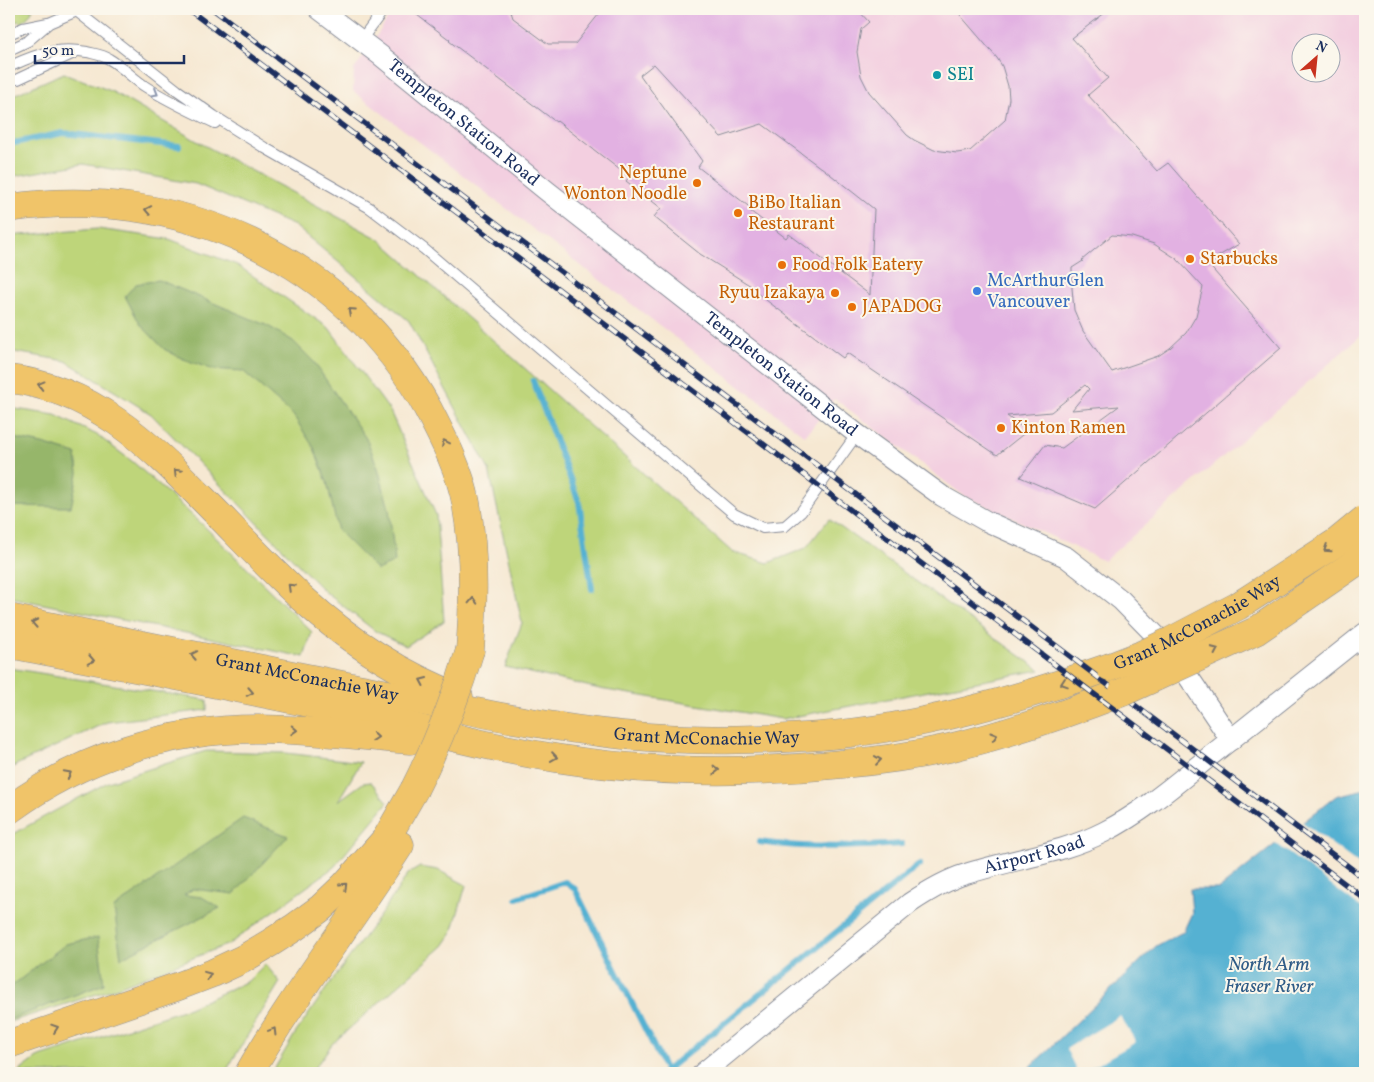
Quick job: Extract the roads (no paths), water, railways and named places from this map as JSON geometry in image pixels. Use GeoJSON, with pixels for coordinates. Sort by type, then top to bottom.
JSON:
{"type":"FeatureCollection","features":[{"type":"Feature","properties":{"kind":"main road"},"geometry":{"type":"LineString","coordinates":[[9,208],[82,203],[136,208],[166,214],[195,221],[246,240],[272,252],[315,280],[357,316],[393,357],[413,385],[436,424],[458,475],[466,502],[474,583],[469,680],[461,720],[446,763],[386,839],[345,885],[321,908],[295,927],[270,943],[221,969],[179,986],[9,1044]]}},
{"type":"Feature","properties":{"kind":"main road"},"geometry":{"type":"LineString","coordinates":[[9,378],[45,386],[71,396],[94,407],[134,433],[172,467],[276,574],[332,624],[368,651],[407,674],[447,692],[534,722]]}},
{"type":"Feature","properties":{"kind":"main road","name":"Grant McConachie Way"},"geometry":{"type":"LineString","coordinates":[[9,618],[534,722],[624,735],[667,738],[746,740],[823,736],[895,726],[975,709],[1023,696],[1141,655],[1238,606],[1337,542],[1365,519]]}},
{"type":"Feature","properties":{"kind":"main road","name":"Grant McConachie Way"},"geometry":{"type":"LineString","coordinates":[[9,644],[340,710],[506,749],[590,762],[669,769],[791,769],[868,762],[947,749],[1059,716],[1123,692],[1256,631],[1365,554]]}},
{"type":"Feature","properties":{"kind":"main road"},"geometry":{"type":"LineString","coordinates":[[9,810],[50,783],[74,770],[99,760],[172,738],[224,731],[290,730],[506,749]]}},
{"type":"Feature","properties":{"kind":"main road"},"geometry":{"type":"LineString","coordinates":[[249,1073],[278,1023],[414,823],[422,792]]}},
{"type":"Feature","properties":{"kind":"street","name":"Templeton Station Road"},"geometry":{"type":"LineString","coordinates":[[319,9],[361,40],[562,203],[857,434],[942,496],[986,521],[1066,557],[1122,600],[1171,651],[1231,740]]}},
{"type":"Feature","properties":{"kind":"street","name":"Airport Road"},"geometry":{"type":"LineString","coordinates":[[703,1073],[892,917],[928,891],[966,874],[1078,844],[1127,819],[1231,740],[1365,632]]}},
{"type":"Feature","properties":{"kind":"lane"},"geometry":{"type":"LineString","coordinates":[[361,40],[384,9]]}},
{"type":"Feature","properties":{"kind":"lane"},"geometry":{"type":"LineString","coordinates":[[9,34],[23,28],[49,23],[76,10],[192,101],[214,116],[265,148],[370,208],[424,249],[734,514],[763,528],[785,526],[800,512],[857,434]]}},
{"type":"Feature","properties":{"kind":"lane"},"geometry":{"type":"LineString","coordinates":[[9,50],[28,41],[49,23]]}},
{"type":"Feature","properties":{"kind":"lane"},"geometry":{"type":"LineString","coordinates":[[13,65],[52,51],[66,50],[100,55],[108,58],[144,86],[162,97],[265,148]]}},
{"type":"Feature","properties":{"kind":"lane"},"geometry":{"type":"LineString","coordinates":[[18,79],[69,54],[83,52]]}},
{"type":"Feature","properties":{"kind":"water","name":"North Arm Fraser River"},"geometry":{"type":"Polygon","coordinates":[[[1365,789],[1365,1073],[1024,1073],[1156,946],[1183,932],[1192,913],[1190,889],[1219,889],[1336,796],[1365,789]]]}},
{"type":"Feature","properties":{"kind":"waterway"},"geometry":{"type":"LineString","coordinates":[[9,144],[63,133],[179,146]]}},
{"type":"Feature","properties":{"kind":"waterway"},"geometry":{"type":"LineString","coordinates":[[533,381],[579,502],[592,589]]}},
{"type":"Feature","properties":{"kind":"waterway"},"geometry":{"type":"LineString","coordinates":[[759,842],[831,847],[902,844]]}},
{"type":"Feature","properties":{"kind":"waterway"},"geometry":{"type":"LineString","coordinates":[[663,1073],[920,864]]}},
{"type":"Feature","properties":{"kind":"waterway"},"geometry":{"type":"LineString","coordinates":[[517,898],[565,882],[575,889],[666,1071]]}},
{"type":"Feature","properties":{"kind":"railway"},"geometry":{"type":"LineString","coordinates":[[188,9],[1365,899]]}},
{"type":"Feature","properties":{"kind":"railway"},"geometry":{"type":"LineString","coordinates":[[213,9],[1365,879]]}},
{"type":"Feature","properties":{"kind":"place","name":"SEI"},"geometry":{"type":"Point","coordinates":[937,75]}},
{"type":"Feature","properties":{"kind":"place","name":"Neptune Wonton Noodle"},"geometry":{"type":"Point","coordinates":[697,183]}},
{"type":"Feature","properties":{"kind":"place","name":"BiBo Italian Restaurant"},"geometry":{"type":"Point","coordinates":[738,213]}},
{"type":"Feature","properties":{"kind":"place","name":"Starbucks"},"geometry":{"type":"Point","coordinates":[1190,259]}},
{"type":"Feature","properties":{"kind":"place","name":"Food Folk Eatery"},"geometry":{"type":"Point","coordinates":[782,265]}},
{"type":"Feature","properties":{"kind":"place","name":"McArthurGlen Vancouver"},"geometry":{"type":"Point","coordinates":[977,291]}},
{"type":"Feature","properties":{"kind":"place","name":"Ryuu Izakaya"},"geometry":{"type":"Point","coordinates":[835,293]}},
{"type":"Feature","properties":{"kind":"place","name":"JAPADOG"},"geometry":{"type":"Point","coordinates":[852,307]}},
{"type":"Feature","properties":{"kind":"place","name":"Kinton Ramen"},"geometry":{"type":"Point","coordinates":[1001,428]}}]}
